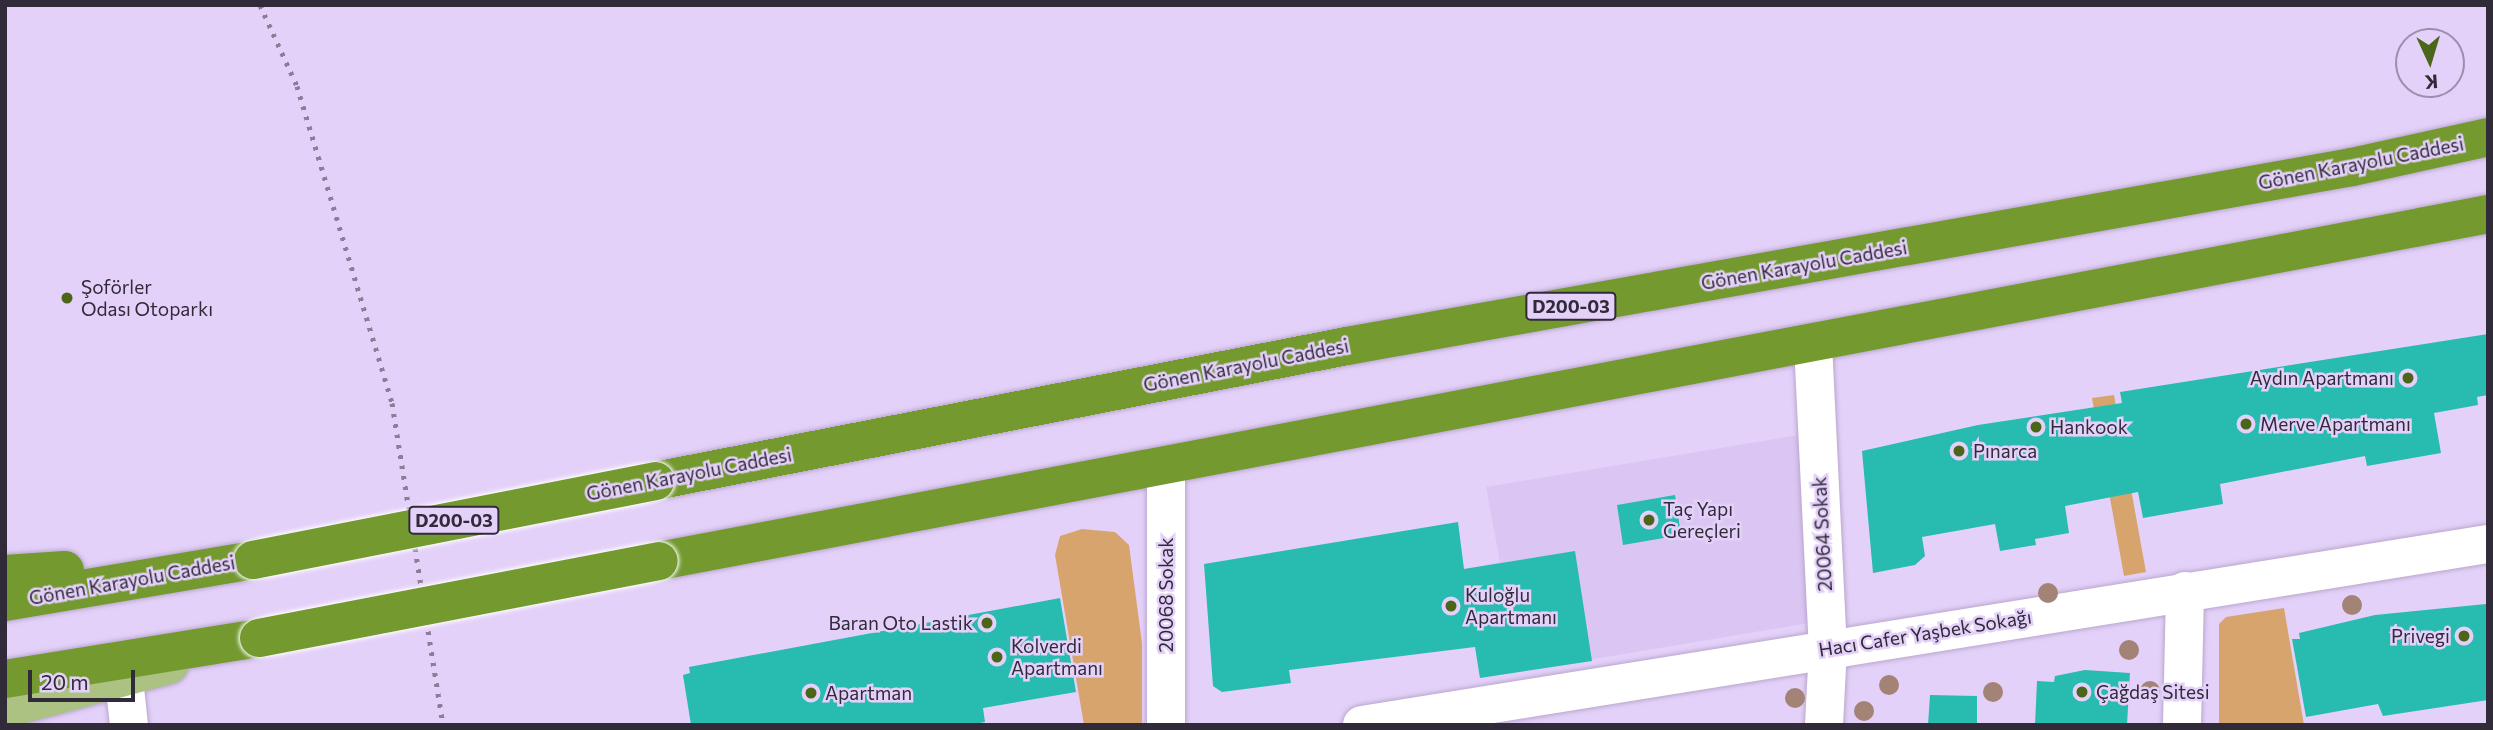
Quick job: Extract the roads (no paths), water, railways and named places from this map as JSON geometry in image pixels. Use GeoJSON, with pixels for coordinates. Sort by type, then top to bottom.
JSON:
{"type":"FeatureCollection","features":[{"type":"Feature","properties":{"kind":"highway","name":"Gönen Karayolu Caddesi"},"geometry":{"type":"LineString","coordinates":[[5,602],[253,559],[1347,345],[2352,167],[2488,137]]}},
{"type":"Feature","properties":{"kind":"highway"},"geometry":{"type":"LineString","coordinates":[[5,679],[259,638],[2488,215]]}},
{"type":"Feature","properties":{"kind":"highway","name":"D200-03"},"geometry":{"type":"LineString","coordinates":[[5,574],[253,559]]}},
{"type":"Feature","properties":{"kind":"main road"},"geometry":{"type":"LineString","coordinates":[[5,709],[124,679],[259,638]]}},
{"type":"Feature","properties":{"kind":"street","name":"20064 Sokak"},"geometry":{"type":"LineString","coordinates":[[1813,344],[1828,648],[1824,725]]}},
{"type":"Feature","properties":{"kind":"street","name":"20068 Sokak"},"geometry":{"type":"LineString","coordinates":[[1166,466],[1166,725]]}},
{"type":"Feature","properties":{"kind":"street","name":"Hacı Cafer Yaşbek Sokağı"},"geometry":{"type":"LineString","coordinates":[[1362,725],[1488,713],[1828,648],[2488,544]]}},
{"type":"Feature","properties":{"kind":"street"},"geometry":{"type":"LineString","coordinates":[[2182,725],[2185,592]]}},
{"type":"Feature","properties":{"kind":"street"},"geometry":{"type":"LineString","coordinates":[[124,679],[129,725]]}},
{"type":"Feature","properties":{"kind":"railway"},"geometry":{"type":"LineString","coordinates":[[260,5],[297,86],[392,403],[443,725]]}},
{"type":"Feature","properties":{"kind":"place","name":"Şoförler Odası Otoparkı"},"geometry":{"type":"Point","coordinates":[67,298]}},
{"type":"Feature","properties":{"kind":"place","name":"Aydın Apartmanı"},"geometry":{"type":"Point","coordinates":[2408,378]}},
{"type":"Feature","properties":{"kind":"place","name":"Merve Apartmanı"},"geometry":{"type":"Point","coordinates":[2246,424]}},
{"type":"Feature","properties":{"kind":"place","name":"Hankook"},"geometry":{"type":"Point","coordinates":[2036,427]}},
{"type":"Feature","properties":{"kind":"place","name":"Pınarca"},"geometry":{"type":"Point","coordinates":[1959,451]}},
{"type":"Feature","properties":{"kind":"place","name":"Taç Yapı Gereçleri"},"geometry":{"type":"Point","coordinates":[1649,520]}},
{"type":"Feature","properties":{"kind":"place","name":"Kuloğlu Apartmanı"},"geometry":{"type":"Point","coordinates":[1451,606]}},
{"type":"Feature","properties":{"kind":"place","name":"Baran Oto Lastik"},"geometry":{"type":"Point","coordinates":[987,623]}},
{"type":"Feature","properties":{"kind":"place","name":"Privegi"},"geometry":{"type":"Point","coordinates":[2464,636]}},
{"type":"Feature","properties":{"kind":"place","name":"Kolverdi Apartmanı"},"geometry":{"type":"Point","coordinates":[997,657]}},
{"type":"Feature","properties":{"kind":"place","name":"Çağdaş Sitesi"},"geometry":{"type":"Point","coordinates":[2082,692]}},
{"type":"Feature","properties":{"kind":"place","name":"Apartman"},"geometry":{"type":"Point","coordinates":[811,693]}}]}
